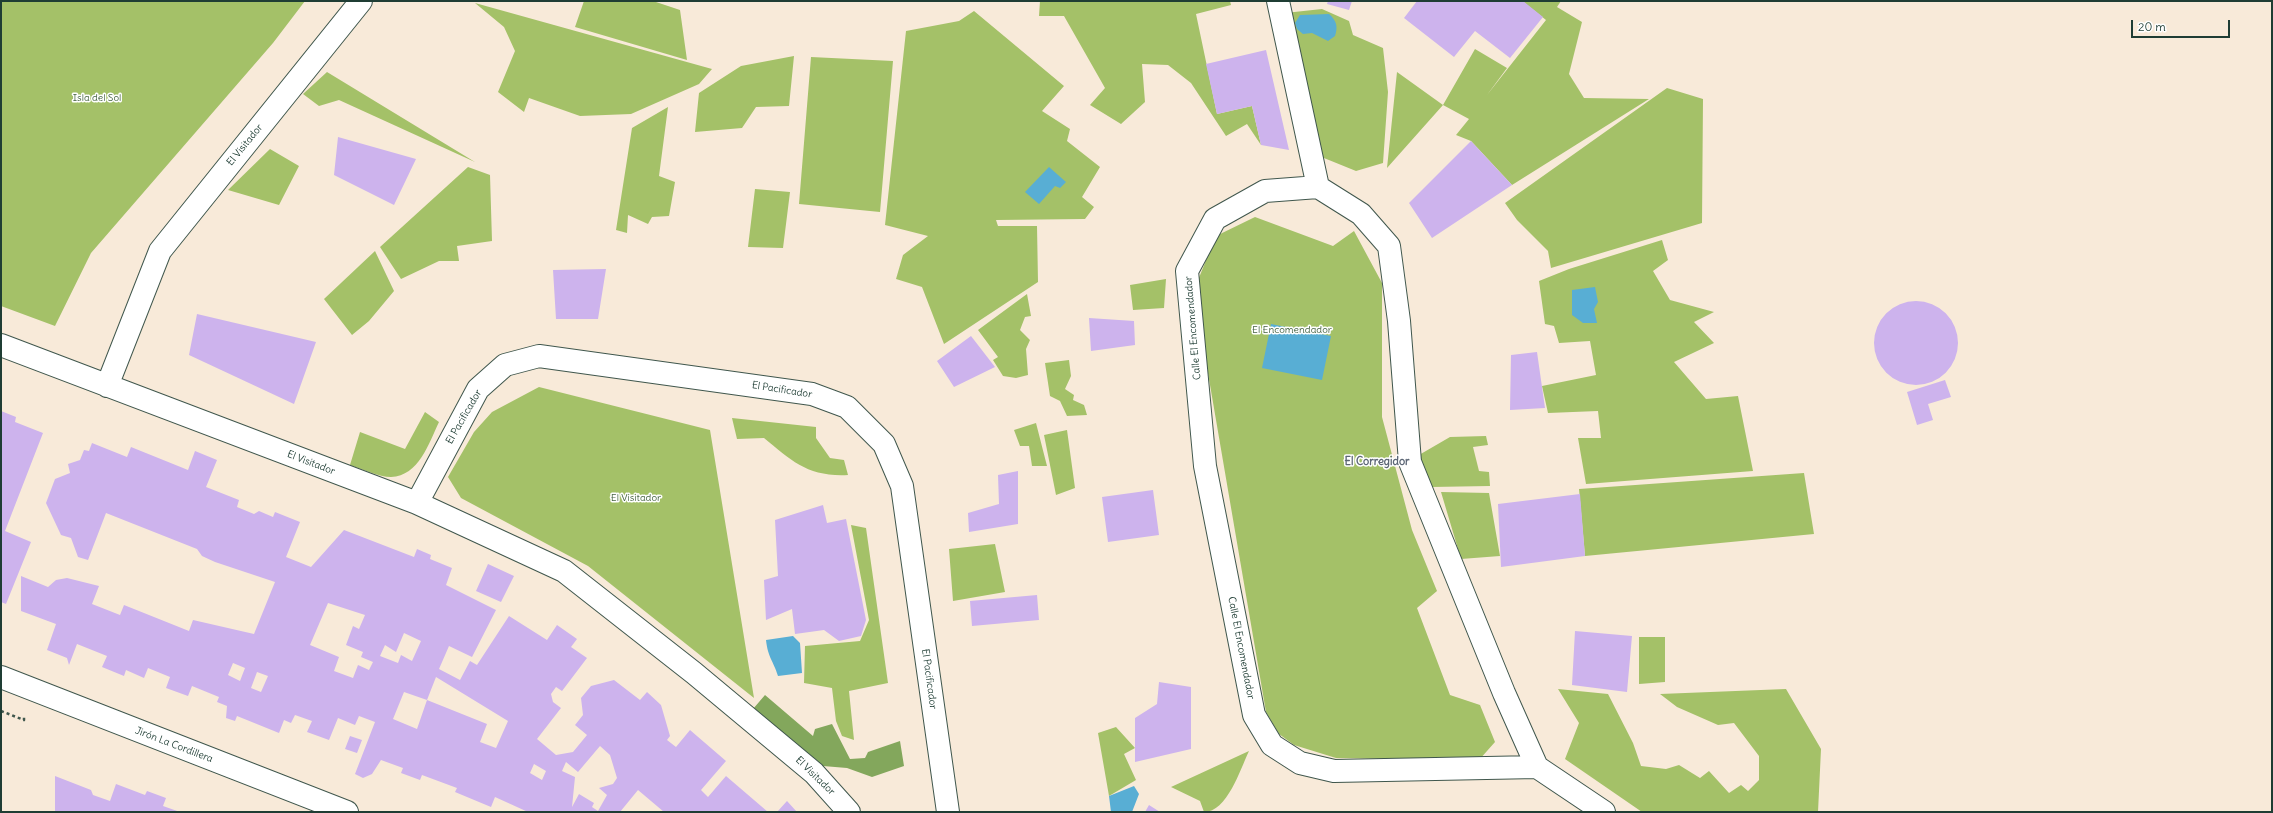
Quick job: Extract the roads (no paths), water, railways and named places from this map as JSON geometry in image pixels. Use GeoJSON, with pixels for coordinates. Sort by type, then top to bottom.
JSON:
{"type":"FeatureCollection","features":[{"type":"Feature","properties":{"kind":"street","name":"El Visitador"},"geometry":{"type":"LineString","coordinates":[[107,386],[160,251],[360,1]]}},
{"type":"Feature","properties":{"kind":"street"},"geometry":{"type":"LineString","coordinates":[[1278,1],[1318,187],[1361,214],[1389,246],[1399,321],[1410,462],[1504,693],[1537,767],[1604,812]]}},
{"type":"Feature","properties":{"kind":"street","name":"Calle El Encomendador"},"geometry":{"type":"LineString","coordinates":[[1318,187],[1265,191],[1215,219],[1187,272],[1205,466],[1254,715],[1272,745],[1300,763],[1334,772],[1537,767]]}},
{"type":"Feature","properties":{"kind":"street","name":"El Visitador"},"geometry":{"type":"LineString","coordinates":[[1,345],[416,502],[564,571],[694,673],[814,773],[849,812]]}},
{"type":"Feature","properties":{"kind":"street","name":"El Pacificador"},"geometry":{"type":"LineString","coordinates":[[416,502],[478,389],[505,365],[539,356],[812,394],[847,407],[884,444],[902,486],[948,812]]}},
{"type":"Feature","properties":{"kind":"street","name":"Jirón La Cordillera"},"geometry":{"type":"LineString","coordinates":[[1,677],[346,812]]}},
{"type":"Feature","properties":{"kind":"water"},"geometry":{"type":"Polygon","coordinates":[[[1329,14],[1334,19],[1336,30],[1335,36],[1328,41],[1312,33],[1303,34],[1297,29],[1295,23],[1300,15],[1329,14]]]}},
{"type":"Feature","properties":{"kind":"water"},"geometry":{"type":"Polygon","coordinates":[[[1049,167],[1066,182],[1060,188],[1055,186],[1039,204],[1025,192],[1049,167]]]}},
{"type":"Feature","properties":{"kind":"water"},"geometry":{"type":"Polygon","coordinates":[[[1595,287],[1598,302],[1594,309],[1597,323],[1583,323],[1572,315],[1572,290],[1595,287]]]}},
{"type":"Feature","properties":{"kind":"water"},"geometry":{"type":"Polygon","coordinates":[[[1271,324],[1331,336],[1322,380],[1262,368],[1271,324]]]}},
{"type":"Feature","properties":{"kind":"water"},"geometry":{"type":"Polygon","coordinates":[[[793,636],[800,643],[802,673],[778,676],[769,655],[766,640],[793,636]]]}},
{"type":"Feature","properties":{"kind":"water"},"geometry":{"type":"Polygon","coordinates":[[[1134,786],[1139,794],[1132,812],[1111,812],[1109,796],[1134,786]]]}},
{"type":"Feature","properties":{"kind":"district","name":"El Corregidor"},"geometry":{"type":"Point","coordinates":[1377,462]}},
{"type":"Feature","properties":{"kind":"park label","name":"Isla del Sol"},"geometry":{"type":"Point","coordinates":[97,98]}},
{"type":"Feature","properties":{"kind":"park label","name":"El Encomendador"},"geometry":{"type":"Point","coordinates":[1292,330]}}]}
